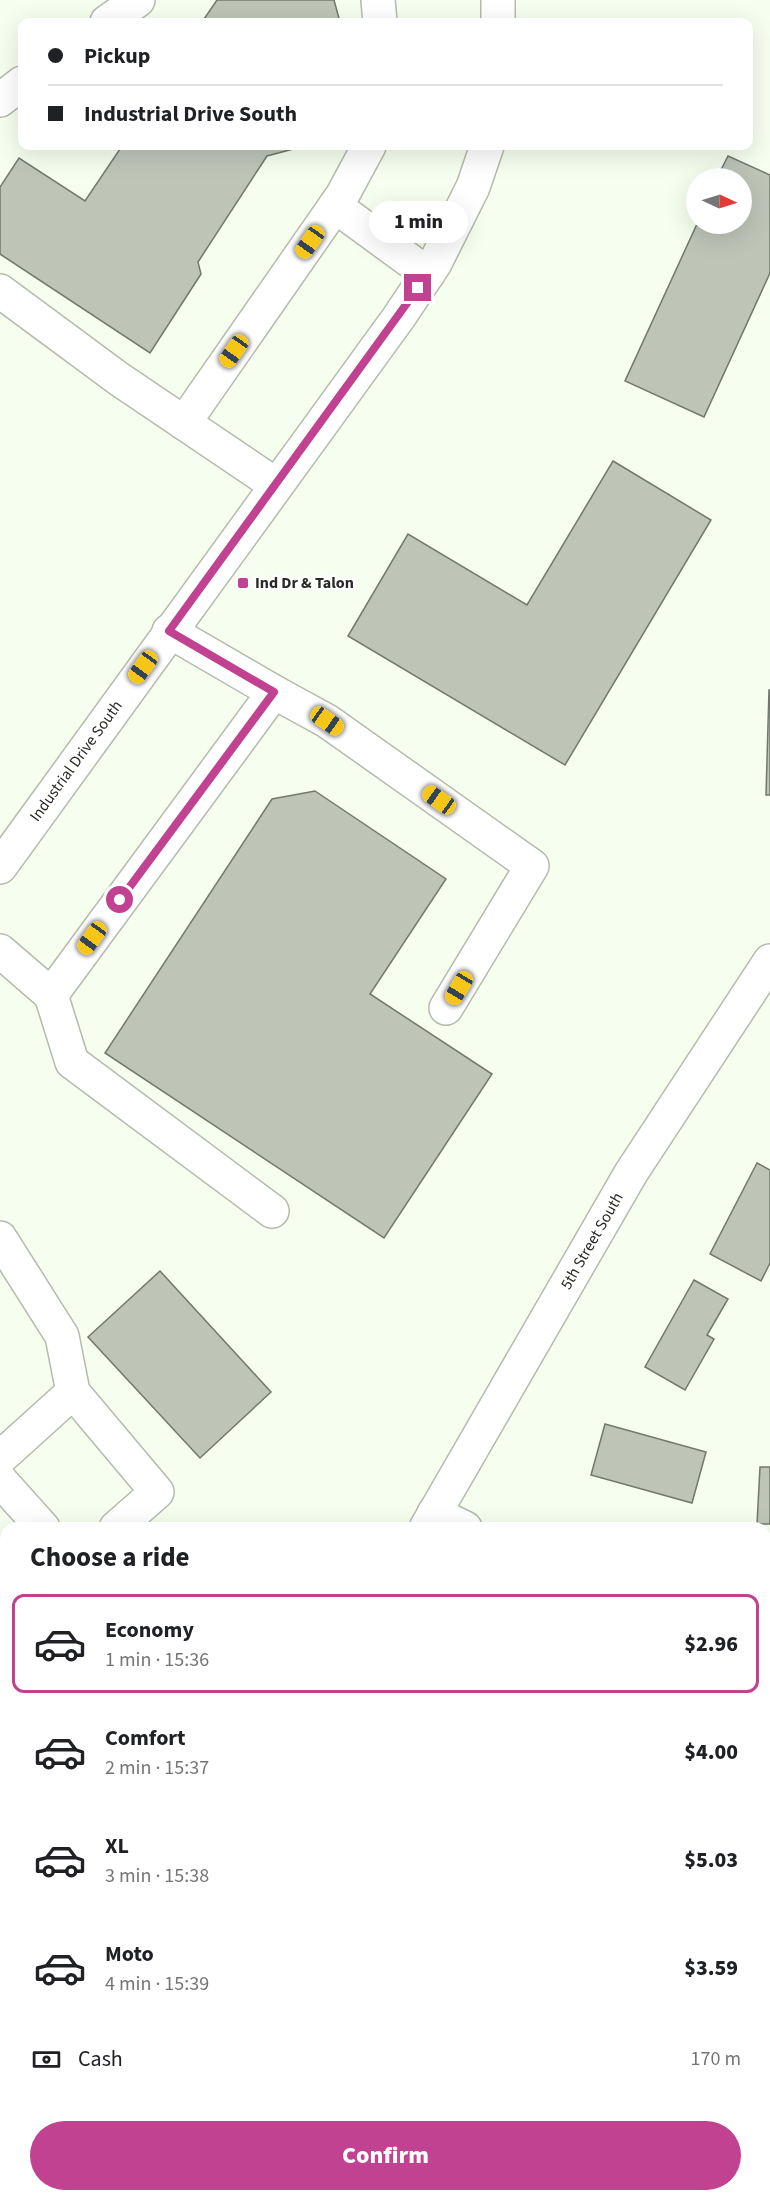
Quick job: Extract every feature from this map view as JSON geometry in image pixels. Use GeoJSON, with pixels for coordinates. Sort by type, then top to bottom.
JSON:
{"type":"FeatureCollection","features":[{"type":"Feature","properties":{"kind":"street"},"geometry":{"type":"LineString","coordinates":[[113,18],[138,0]]}},
{"type":"Feature","properties":{"kind":"street"},"geometry":{"type":"LineString","coordinates":[[378,0],[380,18]]}},
{"type":"Feature","properties":{"kind":"street"},"geometry":{"type":"LineString","coordinates":[[498,0],[498,18]]}},
{"type":"Feature","properties":{"kind":"street"},"geometry":{"type":"LineString","coordinates":[[0,99],[18,86]]}},
{"type":"Feature","properties":{"kind":"street"},"geometry":{"type":"LineString","coordinates":[[184,423],[335,206],[367,150]]}},
{"type":"Feature","properties":{"kind":"street","name":"Industrial Drive South"},"geometry":{"type":"LineString","coordinates":[[0,867],[399,317],[428,274],[473,187],[487,150]]}},
{"type":"Feature","properties":{"kind":"street"},"geometry":{"type":"LineString","coordinates":[[335,206],[428,274]]}},
{"type":"Feature","properties":{"kind":"street"},"geometry":{"type":"LineString","coordinates":[[0,291],[118,379],[276,485]]}},
{"type":"Feature","properties":{"kind":"street"},"geometry":{"type":"LineString","coordinates":[[169,631],[327,721],[532,866],[446,1008]]}},
{"type":"Feature","properties":{"kind":"street"},"geometry":{"type":"LineString","coordinates":[[51,995],[274,692]]}},
{"type":"Feature","properties":{"kind":"street"},"geometry":{"type":"LineString","coordinates":[[0,951],[51,995],[72,1062],[272,1212]]}},
{"type":"Feature","properties":{"kind":"street","name":"5th Street South"},"geometry":{"type":"LineString","coordinates":[[430,1521],[631,1173],[770,961]]}},
{"type":"Feature","properties":{"kind":"street"},"geometry":{"type":"LineString","coordinates":[[0,1238],[62,1336],[73,1392],[157,1492],[123,1522]]}},
{"type":"Feature","properties":{"kind":"street"},"geometry":{"type":"LineString","coordinates":[[0,1458],[73,1392]]}},
{"type":"Feature","properties":{"kind":"street"},"geometry":{"type":"LineString","coordinates":[[0,1480],[38,1522]]}},
{"type":"Feature","properties":{"kind":"building"},"geometry":{"type":"Polygon","coordinates":[[[217,0],[334,0],[339,18],[205,18],[217,0]]]}},
{"type":"Feature","properties":{"kind":"building"},"geometry":{"type":"Polygon","coordinates":[[[119,150],[290,150],[267,156],[198,262],[201,274],[150,353],[0,254],[0,187],[19,158],[85,201],[119,150]]]}},
{"type":"Feature","properties":{"kind":"building"},"geometry":{"type":"Polygon","coordinates":[[[728,156],[770,175],[770,273],[704,417],[625,381],[692,234],[752,234],[752,168],[722,168],[728,156]]]}},
{"type":"Feature","properties":{"kind":"building"},"geometry":{"type":"Polygon","coordinates":[[[613,461],[711,520],[565,765],[348,636],[408,534],[527,605],[613,461]]]}},
{"type":"Feature","properties":{"kind":"building"},"geometry":{"type":"Polygon","coordinates":[[[769,690],[770,795],[766,795],[769,690]]]}},
{"type":"Feature","properties":{"kind":"building"},"geometry":{"type":"Polygon","coordinates":[[[315,791],[446,879],[370,994],[492,1074],[384,1238],[105,1053],[272,799],[315,791]]]}},
{"type":"Feature","properties":{"kind":"building"},"geometry":{"type":"Polygon","coordinates":[[[757,1163],[770,1170],[770,1263],[761,1281],[710,1254],[757,1163]]]}},
{"type":"Feature","properties":{"kind":"building"},"geometry":{"type":"Polygon","coordinates":[[[160,1271],[271,1392],[200,1458],[88,1337],[160,1271]]]}},
{"type":"Feature","properties":{"kind":"building"},"geometry":{"type":"Polygon","coordinates":[[[694,1280],[728,1299],[707,1335],[714,1339],[685,1390],[645,1367],[694,1280]]]}},
{"type":"Feature","properties":{"kind":"building"},"geometry":{"type":"Polygon","coordinates":[[[605,1424],[706,1452],[692,1503],[591,1475],[605,1424]]]}},
{"type":"Feature","properties":{"kind":"building"},"geometry":{"type":"Polygon","coordinates":[[[760,1467],[770,1467],[770,1522],[757,1522],[760,1467]]]}},
{"type":"Feature","properties":{"kind":"place","name":"Ind Dr & Talon"},"geometry":{"type":"Point","coordinates":[243,583]}},
{"type":"Feature","properties":{"kind":"route"},"geometry":{"type":"LineString","coordinates":[[120,900],[274,692],[169,631],[418,288]]}}]}
